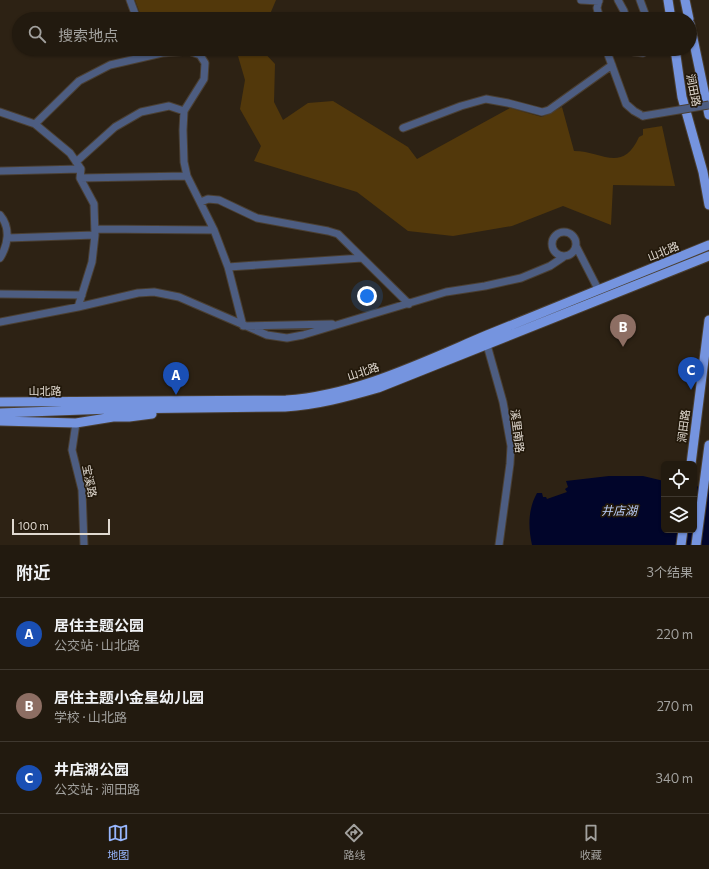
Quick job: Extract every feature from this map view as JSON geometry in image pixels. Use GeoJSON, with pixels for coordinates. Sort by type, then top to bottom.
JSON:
{"type":"FeatureCollection","features":[{"type":"Feature","properties":{"kind":"main road"},"geometry":{"type":"LineString","coordinates":[[668,0],[670,12]]}},
{"type":"Feature","properties":{"kind":"main road"},"geometry":{"type":"LineString","coordinates":[[685,0],[688,12]]}},
{"type":"Feature","properties":{"kind":"main road","name":"涧田路"},"geometry":{"type":"LineString","coordinates":[[676,56],[682,98],[703,172],[709,205]]}},
{"type":"Feature","properties":{"kind":"main road","name":"涧田路"},"geometry":{"type":"LineString","coordinates":[[697,56],[709,114]]}},
{"type":"Feature","properties":{"kind":"main road","name":"山北路"},"geometry":{"type":"LineString","coordinates":[[0,402],[286,400],[319,396],[352,388],[405,369],[709,245]]}},
{"type":"Feature","properties":{"kind":"main road","name":"山北路"},"geometry":{"type":"LineString","coordinates":[[0,413],[111,409],[203,409],[292,406],[332,401],[378,388],[709,256]]}},
{"type":"Feature","properties":{"kind":"main road","name":"涧田路"},"geometry":{"type":"LineString","coordinates":[[691,461],[709,320]]}},
{"type":"Feature","properties":{"kind":"main road"},"geometry":{"type":"LineString","coordinates":[[0,421],[76,423],[113,416],[129,417],[203,409]]}},
{"type":"Feature","properties":{"kind":"main road"},"geometry":{"type":"LineString","coordinates":[[696,545],[709,445]]}},
{"type":"Feature","properties":{"kind":"main road"},"geometry":{"type":"LineString","coordinates":[[681,545],[683,533]]}},
{"type":"Feature","properties":{"kind":"street"},"geometry":{"type":"LineString","coordinates":[[130,0],[134,12]]}},
{"type":"Feature","properties":{"kind":"street"},"geometry":{"type":"LineString","coordinates":[[581,0],[599,0],[599,12]]}},
{"type":"Feature","properties":{"kind":"street"},"geometry":{"type":"LineString","coordinates":[[618,0],[624,12]]}},
{"type":"Feature","properties":{"kind":"street"},"geometry":{"type":"LineString","coordinates":[[640,0],[644,12]]}},
{"type":"Feature","properties":{"kind":"street"},"geometry":{"type":"LineString","coordinates":[[35,124],[79,81],[110,65],[137,56]]}},
{"type":"Feature","properties":{"kind":"street"},"geometry":{"type":"LineString","coordinates":[[201,56],[205,63],[204,79],[184,111],[182,153],[187,176],[214,230],[228,266],[243,326]]}},
{"type":"Feature","properties":{"kind":"street"},"geometry":{"type":"LineString","coordinates":[[609,56],[626,104],[634,112],[643,116],[709,105]]}},
{"type":"Feature","properties":{"kind":"street"},"geometry":{"type":"LineString","coordinates":[[403,128],[461,106],[486,99],[542,112],[549,110],[612,65]]}},
{"type":"Feature","properties":{"kind":"street"},"geometry":{"type":"LineString","coordinates":[[76,162],[115,126],[141,112],[169,106],[184,111]]}},
{"type":"Feature","properties":{"kind":"street"},"geometry":{"type":"LineString","coordinates":[[0,112],[35,124],[70,153],[81,169],[80,178],[94,204],[95,232],[92,262],[78,307]]}},
{"type":"Feature","properties":{"kind":"street"},"geometry":{"type":"LineString","coordinates":[[0,171],[81,169]]}},
{"type":"Feature","properties":{"kind":"street"},"geometry":{"type":"LineString","coordinates":[[80,178],[187,176]]}},
{"type":"Feature","properties":{"kind":"street"},"geometry":{"type":"LineString","coordinates":[[201,202],[208,199],[219,200],[257,218],[334,232],[342,237],[409,304]]}},
{"type":"Feature","properties":{"kind":"street"},"geometry":{"type":"LineString","coordinates":[[0,215],[6,228],[7,238],[5,249],[0,258]]}},
{"type":"Feature","properties":{"kind":"street"},"geometry":{"type":"LineString","coordinates":[[7,238],[95,232],[214,230]]}},
{"type":"Feature","properties":{"kind":"street"},"geometry":{"type":"LineString","coordinates":[[565,256],[558,254],[553,247],[553,240],[562,232],[570,233],[575,239],[576,246],[598,289]]}},
{"type":"Feature","properties":{"kind":"street"},"geometry":{"type":"LineString","coordinates":[[0,322],[78,307],[138,293],[164,293],[186,299],[243,326],[273,337],[287,338],[342,324],[446,292],[485,286],[521,278],[550,266],[572,253],[576,246]]}},
{"type":"Feature","properties":{"kind":"street"},"geometry":{"type":"LineString","coordinates":[[228,266],[362,258]]}},
{"type":"Feature","properties":{"kind":"street"},"geometry":{"type":"LineString","coordinates":[[0,294],[82,295]]}},
{"type":"Feature","properties":{"kind":"street"},"geometry":{"type":"LineString","coordinates":[[243,326],[342,324]]}},
{"type":"Feature","properties":{"kind":"street","name":"溪里南路"},"geometry":{"type":"LineString","coordinates":[[487,345],[503,402],[511,446],[499,545]]}},
{"type":"Feature","properties":{"kind":"street","name":"宝溪路"},"geometry":{"type":"LineString","coordinates":[[76,423],[72,450],[82,490],[84,545]]}},
{"type":"Feature","properties":{"kind":"shaded area"},"geometry":{"type":"Polygon","coordinates":[[[135,0],[276,0],[271,12],[139,12],[135,0]]]}},
{"type":"Feature","properties":{"kind":"shaded area"},"geometry":{"type":"Polygon","coordinates":[[[238,56],[268,56],[275,64],[274,102],[283,120],[308,103],[333,101],[408,147],[417,159],[510,108],[542,117],[562,107],[574,151],[611,158],[618,158],[626,155],[639,137],[643,135],[643,129],[662,126],[675,186],[613,185],[611,225],[563,206],[512,226],[453,236],[408,231],[357,192],[254,161],[261,146],[240,109],[245,80],[238,56]]]}},
{"type":"Feature","properties":{"kind":"water","name":"井店湖"},"geometry":{"type":"Polygon","coordinates":[[[609,476],[643,476],[661,480],[661,533],[697,533],[697,486],[709,488],[709,545],[532,545],[530,532],[530,512],[537,493],[542,493],[543,497],[546,497],[547,499],[567,492],[565,489],[568,487],[566,481],[609,476]]]}},
{"type":"Feature","properties":{"kind":"place","name":"居住主题小金星幼儿园"},"geometry":{"type":"Point","coordinates":[623,347]}},
{"type":"Feature","properties":{"kind":"place","name":"井店湖公园"},"geometry":{"type":"Point","coordinates":[691,390]}},
{"type":"Feature","properties":{"kind":"place","name":"居住主题公园"},"geometry":{"type":"Point","coordinates":[176,395]}}]}
